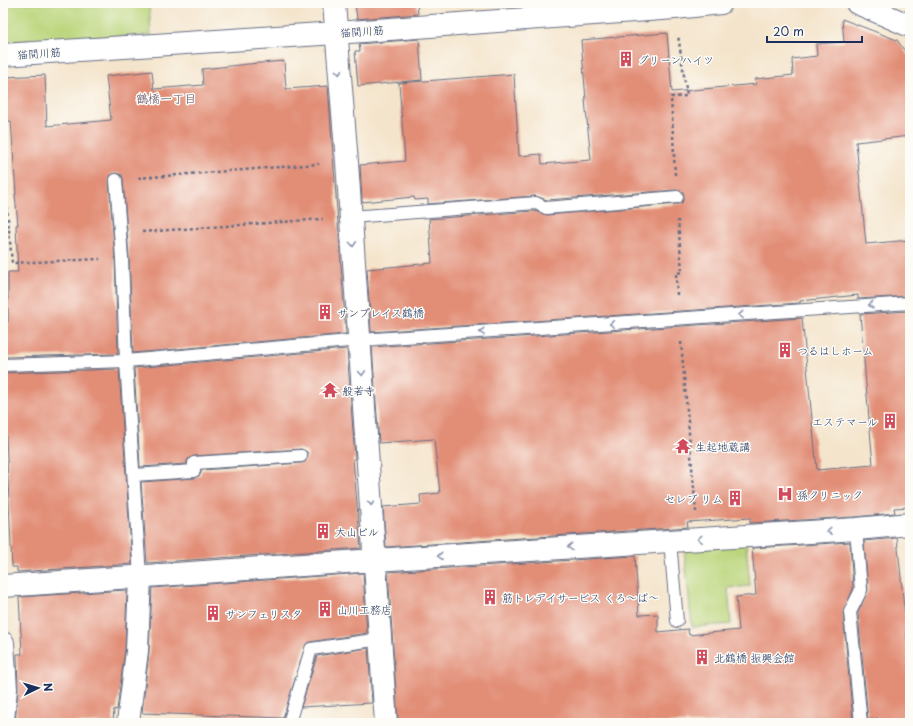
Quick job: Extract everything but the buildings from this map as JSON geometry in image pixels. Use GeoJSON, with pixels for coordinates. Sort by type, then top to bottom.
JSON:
{"type":"FeatureCollection","features":[{"type":"Feature","properties":{"kind":"street"},"geometry":{"type":"LineString","coordinates":[[334,3],[360,340],[386,723]]}},
{"type":"Feature","properties":{"kind":"street","name":"猫間川筋"},"geometry":{"type":"LineString","coordinates":[[3,55],[336,33],[675,8],[721,3]]}},
{"type":"Feature","properties":{"kind":"street"},"geometry":{"type":"LineString","coordinates":[[857,3],[910,26]]}},
{"type":"Feature","properties":{"kind":"street"},"geometry":{"type":"LineString","coordinates":[[3,586],[856,529],[910,524]]}},
{"type":"Feature","properties":{"kind":"street"},"geometry":{"type":"LineString","coordinates":[[128,723],[137,651],[140,577]]}},
{"type":"Feature","properties":{"kind":"street"},"geometry":{"type":"LineString","coordinates":[[3,643],[6,689],[3,720]]}},
{"type":"Feature","properties":{"kind":"lane"},"geometry":{"type":"LineString","coordinates":[[116,180],[122,258],[126,361],[140,577]]}},
{"type":"Feature","properties":{"kind":"lane"},"geometry":{"type":"LineString","coordinates":[[351,216],[536,202],[546,208],[677,197]]}},
{"type":"Feature","properties":{"kind":"lane"},"geometry":{"type":"LineString","coordinates":[[3,366],[126,361],[360,340],[910,302]]}},
{"type":"Feature","properties":{"kind":"lane"},"geometry":{"type":"LineString","coordinates":[[134,475],[194,471],[194,463],[301,456]]}},
{"type":"Feature","properties":{"kind":"lane"},"geometry":{"type":"LineString","coordinates":[[856,529],[861,590],[850,612],[861,723]]}},
{"type":"Feature","properties":{"kind":"lane"},"geometry":{"type":"LineString","coordinates":[[670,541],[677,621]]}},
{"type":"Feature","properties":{"kind":"lane"},"geometry":{"type":"LineString","coordinates":[[289,723],[311,649],[381,639]]}},
{"type":"Feature","properties":{"kind":"path"},"geometry":{"type":"LineString","coordinates":[[675,8],[687,96],[671,97],[682,272],[676,273],[699,539]]}},
{"type":"Feature","properties":{"kind":"path"},"geometry":{"type":"LineString","coordinates":[[116,180],[347,162]]}},
{"type":"Feature","properties":{"kind":"path"},"geometry":{"type":"LineString","coordinates":[[3,164],[12,263],[122,258]]}},
{"type":"Feature","properties":{"kind":"path"},"geometry":{"type":"LineString","coordinates":[[120,234],[351,216]]}},
{"type":"Feature","properties":{"kind":"green space"},"geometry":{"type":"Polygon","coordinates":[[[3,3],[149,3],[151,35],[3,42],[3,3]]]}},
{"type":"Feature","properties":{"kind":"green space"},"geometry":{"type":"Polygon","coordinates":[[[746,544],[750,586],[728,588],[731,624],[692,627],[684,549],[746,544]]]}},
{"type":"Feature","properties":{"kind":"place","name":"グリーンハイツ"},"geometry":{"type":"Point","coordinates":[626,59]}},
{"type":"Feature","properties":{"kind":"place","name":"サンプレイス鶴橋"},"geometry":{"type":"Point","coordinates":[325,312]}},
{"type":"Feature","properties":{"kind":"place","name":"つるはしホーム"},"geometry":{"type":"Point","coordinates":[785,350]}},
{"type":"Feature","properties":{"kind":"place","name":"般若寺"},"geometry":{"type":"Point","coordinates":[330,390]}},
{"type":"Feature","properties":{"kind":"place","name":"エステマール"},"geometry":{"type":"Point","coordinates":[890,421]}},
{"type":"Feature","properties":{"kind":"place","name":"生起地蔵講"},"geometry":{"type":"Point","coordinates":[683,446]}},
{"type":"Feature","properties":{"kind":"place","name":"孫クリニック"},"geometry":{"type":"Point","coordinates":[785,494]}},
{"type":"Feature","properties":{"kind":"place","name":"セレブ リム"},"geometry":{"type":"Point","coordinates":[735,498]}},
{"type":"Feature","properties":{"kind":"place","name":"大山ビル"},"geometry":{"type":"Point","coordinates":[323,531]}},
{"type":"Feature","properties":{"kind":"place","name":"筋トレデイサービス くろ〜ば〜"},"geometry":{"type":"Point","coordinates":[490,597]}},
{"type":"Feature","properties":{"kind":"place","name":"山川工務店"},"geometry":{"type":"Point","coordinates":[325,609]}},
{"type":"Feature","properties":{"kind":"place","name":"サンフェリスタ"},"geometry":{"type":"Point","coordinates":[213,613]}},
{"type":"Feature","properties":{"kind":"place","name":"北鶴橋 振興会館"},"geometry":{"type":"Point","coordinates":[702,657]}},
{"type":"Feature","properties":{"kind":"district","name":"鶴橋一丁目"},"geometry":{"type":"Point","coordinates":[166,98]}}]}
